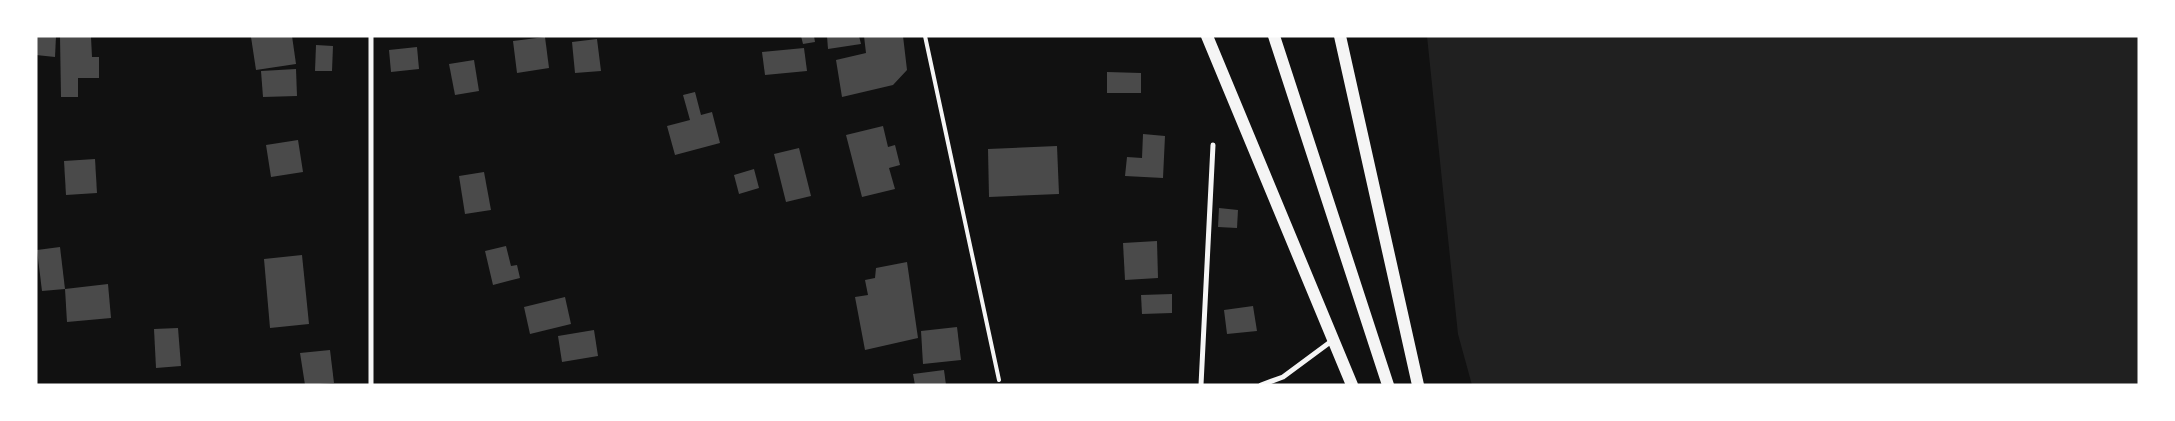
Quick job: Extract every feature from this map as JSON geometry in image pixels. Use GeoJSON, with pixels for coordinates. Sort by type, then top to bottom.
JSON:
{"type":"FeatureCollection","features":[{"type":"Feature","properties":{"kind":"main road"},"geometry":{"type":"LineString","coordinates":[[1207,36],[1352,385]]}},
{"type":"Feature","properties":{"kind":"main road"},"geometry":{"type":"LineString","coordinates":[[1274,36],[1388,385]]}},
{"type":"Feature","properties":{"kind":"main road"},"geometry":{"type":"LineString","coordinates":[[1340,36],[1418,385]]}},
{"type":"Feature","properties":{"kind":"street"},"geometry":{"type":"LineString","coordinates":[[371,36],[371,385]]}},
{"type":"Feature","properties":{"kind":"street"},"geometry":{"type":"LineString","coordinates":[[1201,385],[1213,145]]}},
{"type":"Feature","properties":{"kind":"street"},"geometry":{"type":"LineString","coordinates":[[1261,385],[1282,377],[1333,339]]}},
{"type":"Feature","properties":{"kind":"lane"},"geometry":{"type":"LineString","coordinates":[[925,36],[999,380]]}},
{"type":"Feature","properties":{"kind":"shaded area"},"geometry":{"type":"Polygon","coordinates":[[[1427,36],[2139,36],[2139,385],[1472,385],[1458,334],[1427,36]]]}},
{"type":"Feature","properties":{"kind":"building"},"geometry":{"type":"Polygon","coordinates":[[[36,36],[56,36],[55,57],[36,55],[36,36]]]}},
{"type":"Feature","properties":{"kind":"building"},"geometry":{"type":"Polygon","coordinates":[[[292,36],[296,64],[256,70],[251,37],[292,36]]]}},
{"type":"Feature","properties":{"kind":"building"},"geometry":{"type":"Polygon","coordinates":[[[801,36],[814,36],[815,42],[803,44],[801,36]]]}},
{"type":"Feature","properties":{"kind":"building"},"geometry":{"type":"Polygon","coordinates":[[[827,36],[859,36],[861,44],[828,49],[827,36]]]}},
{"type":"Feature","properties":{"kind":"building"},"geometry":{"type":"Polygon","coordinates":[[[864,36],[903,36],[907,70],[893,85],[842,97],[836,60],[866,53],[864,36]]]}},
{"type":"Feature","properties":{"kind":"building"},"geometry":{"type":"Polygon","coordinates":[[[60,37],[91,37],[92,57],[99,57],[99,78],[78,78],[78,97],[61,97],[60,37]]]}},
{"type":"Feature","properties":{"kind":"building"},"geometry":{"type":"Polygon","coordinates":[[[545,37],[549,68],[517,73],[513,41],[545,37]]]}},
{"type":"Feature","properties":{"kind":"building"},"geometry":{"type":"Polygon","coordinates":[[[597,39],[601,71],[575,73],[572,42],[597,39]]]}},
{"type":"Feature","properties":{"kind":"building"},"geometry":{"type":"Polygon","coordinates":[[[316,45],[333,46],[332,71],[315,71],[316,45]]]}},
{"type":"Feature","properties":{"kind":"building"},"geometry":{"type":"Polygon","coordinates":[[[417,47],[419,69],[391,72],[389,50],[417,47]]]}},
{"type":"Feature","properties":{"kind":"building"},"geometry":{"type":"Polygon","coordinates":[[[804,48],[807,71],[765,75],[762,52],[804,48]]]}},
{"type":"Feature","properties":{"kind":"building"},"geometry":{"type":"Polygon","coordinates":[[[474,60],[479,91],[455,95],[449,64],[474,60]]]}},
{"type":"Feature","properties":{"kind":"building"},"geometry":{"type":"Polygon","coordinates":[[[296,69],[297,96],[263,97],[261,71],[296,69]]]}},
{"type":"Feature","properties":{"kind":"building"},"geometry":{"type":"Polygon","coordinates":[[[1107,72],[1141,73],[1141,93],[1107,93],[1107,72]]]}},
{"type":"Feature","properties":{"kind":"building"},"geometry":{"type":"Polygon","coordinates":[[[695,92],[701,115],[712,112],[720,143],[675,155],[667,126],[690,120],[683,95],[695,92]]]}},
{"type":"Feature","properties":{"kind":"building"},"geometry":{"type":"Polygon","coordinates":[[[883,126],[888,147],[895,145],[900,165],[889,168],[895,189],[862,197],[846,135],[883,126]]]}},
{"type":"Feature","properties":{"kind":"building"},"geometry":{"type":"Polygon","coordinates":[[[1143,134],[1165,136],[1163,178],[1125,176],[1127,157],[1142,158],[1143,134]]]}},
{"type":"Feature","properties":{"kind":"building"},"geometry":{"type":"Polygon","coordinates":[[[298,140],[303,172],[271,177],[266,145],[298,140]]]}},
{"type":"Feature","properties":{"kind":"building"},"geometry":{"type":"Polygon","coordinates":[[[1057,146],[1059,194],[989,197],[988,149],[1057,146]]]}},
{"type":"Feature","properties":{"kind":"building"},"geometry":{"type":"Polygon","coordinates":[[[799,148],[811,196],[786,202],[774,154],[799,148]]]}},
{"type":"Feature","properties":{"kind":"building"},"geometry":{"type":"Polygon","coordinates":[[[95,159],[97,193],[66,195],[64,161],[95,159]]]}},
{"type":"Feature","properties":{"kind":"building"},"geometry":{"type":"Polygon","coordinates":[[[754,169],[759,188],[739,194],[734,175],[754,169]]]}},
{"type":"Feature","properties":{"kind":"building"},"geometry":{"type":"Polygon","coordinates":[[[484,172],[491,210],[465,214],[459,176],[484,172]]]}},
{"type":"Feature","properties":{"kind":"building"},"geometry":{"type":"Polygon","coordinates":[[[1219,208],[1238,210],[1237,228],[1218,227],[1219,208]]]}},
{"type":"Feature","properties":{"kind":"building"},"geometry":{"type":"Polygon","coordinates":[[[1157,241],[1158,278],[1125,280],[1123,243],[1157,241]]]}},
{"type":"Feature","properties":{"kind":"building"},"geometry":{"type":"Polygon","coordinates":[[[506,246],[511,266],[517,265],[520,278],[493,285],[485,251],[506,246]]]}},
{"type":"Feature","properties":{"kind":"building"},"geometry":{"type":"Polygon","coordinates":[[[60,247],[65,289],[42,291],[37,250],[60,247]]]}},
{"type":"Feature","properties":{"kind":"building"},"geometry":{"type":"Polygon","coordinates":[[[302,255],[309,324],[270,328],[264,259],[302,255]]]}},
{"type":"Feature","properties":{"kind":"building"},"geometry":{"type":"Polygon","coordinates":[[[907,262],[918,338],[865,350],[855,297],[868,295],[865,280],[875,278],[876,268],[907,262]]]}},
{"type":"Feature","properties":{"kind":"building"},"geometry":{"type":"Polygon","coordinates":[[[108,284],[111,318],[67,322],[65,289],[108,284]]]}},
{"type":"Feature","properties":{"kind":"building"},"geometry":{"type":"Polygon","coordinates":[[[1172,294],[1172,313],[1142,314],[1141,295],[1172,294]]]}},
{"type":"Feature","properties":{"kind":"building"},"geometry":{"type":"Polygon","coordinates":[[[565,297],[571,324],[530,334],[524,307],[565,297]]]}},
{"type":"Feature","properties":{"kind":"building"},"geometry":{"type":"Polygon","coordinates":[[[1253,306],[1257,331],[1227,334],[1224,310],[1253,306]]]}},
{"type":"Feature","properties":{"kind":"building"},"geometry":{"type":"Polygon","coordinates":[[[957,327],[961,360],[923,364],[921,331],[957,327]]]}},
{"type":"Feature","properties":{"kind":"building"},"geometry":{"type":"Polygon","coordinates":[[[178,328],[181,366],[156,368],[154,329],[178,328]]]}},
{"type":"Feature","properties":{"kind":"building"},"geometry":{"type":"Polygon","coordinates":[[[594,330],[598,356],[562,362],[558,336],[594,330]]]}},
{"type":"Feature","properties":{"kind":"building"},"geometry":{"type":"Polygon","coordinates":[[[330,350],[334,383],[305,385],[300,353],[330,350]]]}},
{"type":"Feature","properties":{"kind":"building"},"geometry":{"type":"Polygon","coordinates":[[[944,370],[946,385],[915,385],[913,374],[944,370]]]}}]}
